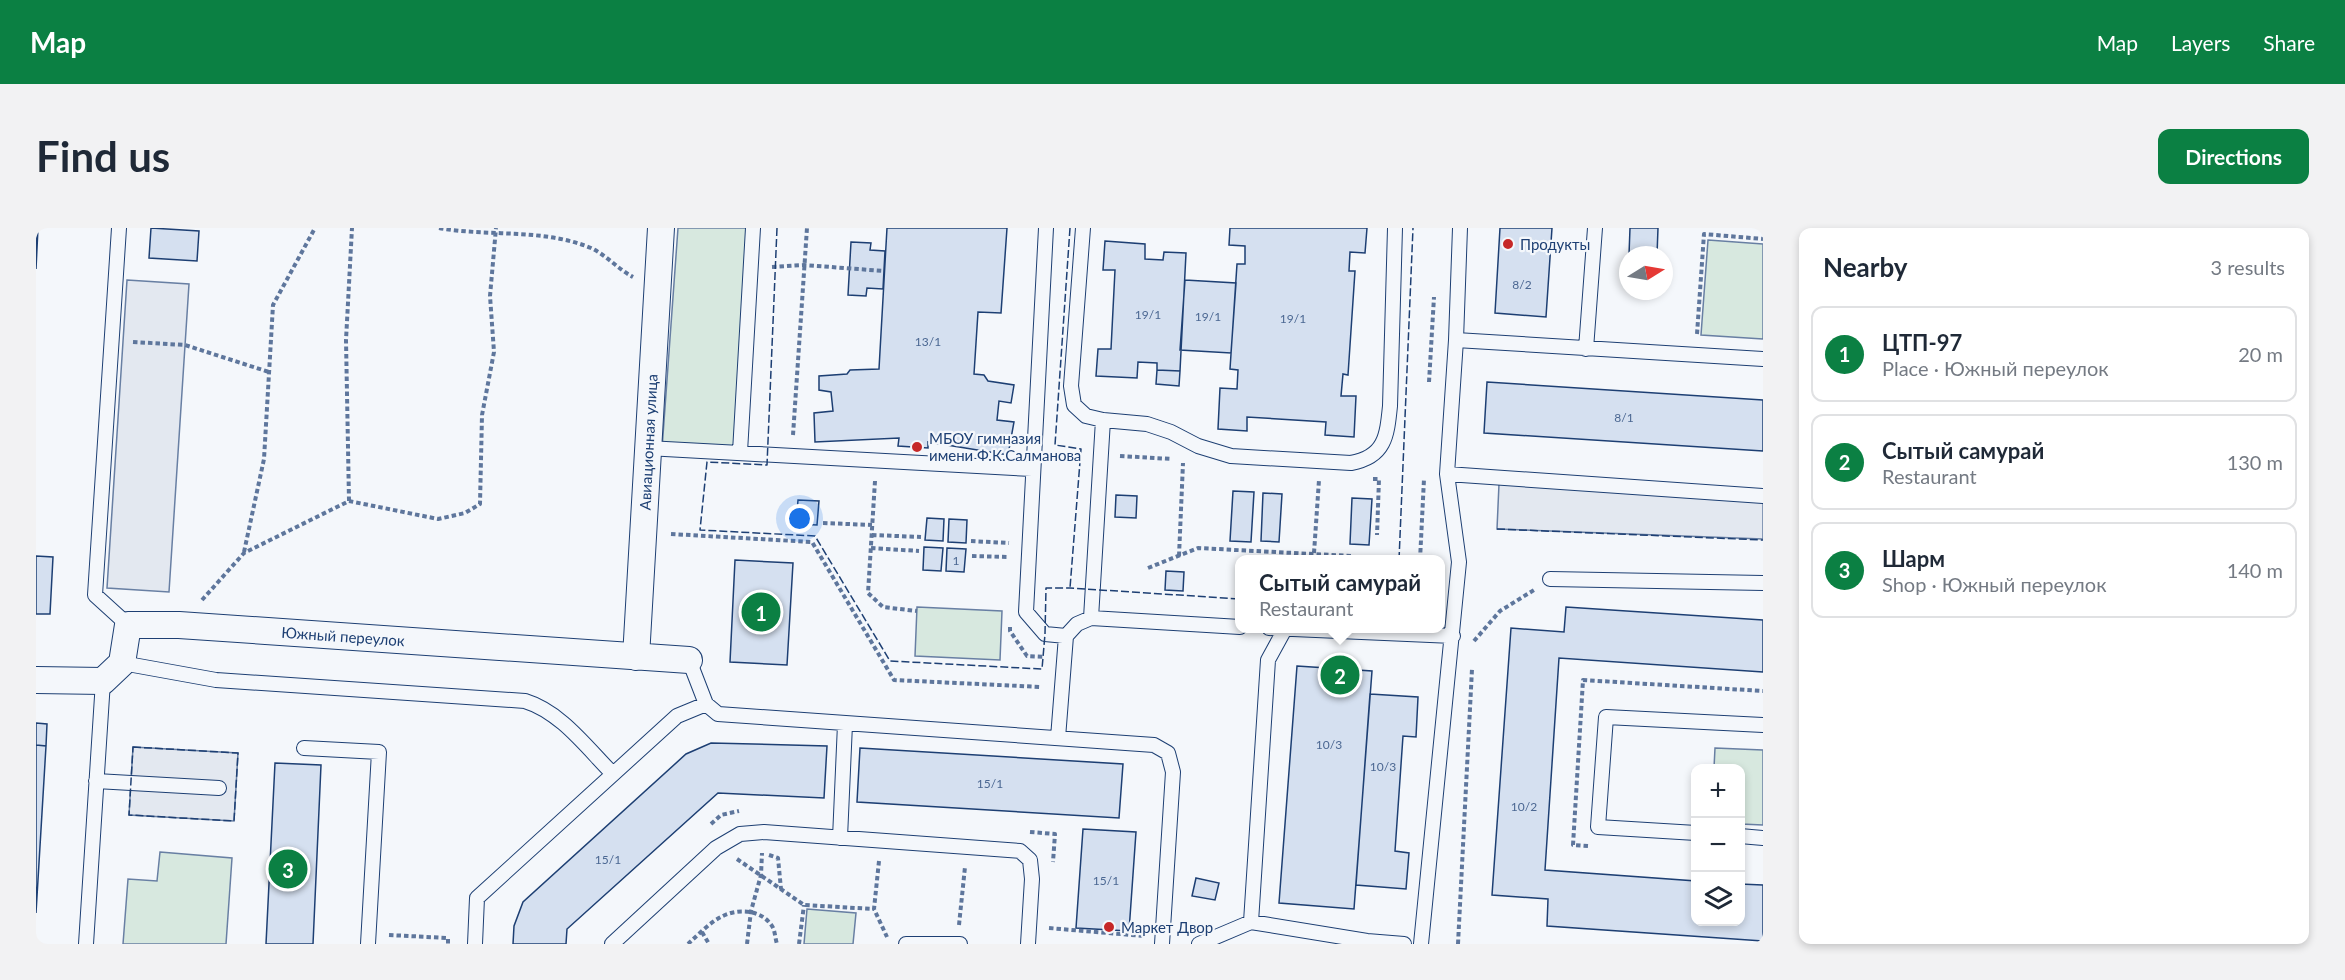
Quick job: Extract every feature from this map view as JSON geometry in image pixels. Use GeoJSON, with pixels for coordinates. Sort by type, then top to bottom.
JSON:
{"type":"FeatureCollection","features":[{"type":"Feature","properties":{"kind":"street","name":"Авиационная улица"},"geometry":{"type":"LineString","coordinates":[[636,657],[661,228]]}},
{"type":"Feature","properties":{"kind":"street","name":"Южный переулок"},"geometry":{"type":"LineString","coordinates":[[128,625],[179,625],[689,660]]}},
{"type":"Feature","properties":{"kind":"street"},"geometry":{"type":"LineString","coordinates":[[36,680],[103,681],[122,663],[128,625]]}},
{"type":"Feature","properties":{"kind":"lane"},"geometry":{"type":"LineString","coordinates":[[119,228],[95,595],[128,625]]}},
{"type":"Feature","properties":{"kind":"lane"},"geometry":{"type":"LineString","coordinates":[[740,453],[753,228]]}},
{"type":"Feature","properties":{"kind":"lane"},"geometry":{"type":"LineString","coordinates":[[1046,228],[1026,612],[1045,634],[1066,636]]}},
{"type":"Feature","properties":{"kind":"lane"},"geometry":{"type":"LineString","coordinates":[[1083,228],[1071,386],[1074,405],[1086,416],[1146,424],[1171,432],[1198,446],[1231,456],[1351,462],[1366,460],[1378,450],[1387,434],[1395,228]]}},
{"type":"Feature","properties":{"kind":"lane"},"geometry":{"type":"LineString","coordinates":[[1421,944],[1459,562],[1447,474],[1456,340],[1460,228]]}},
{"type":"Feature","properties":{"kind":"lane"},"geometry":{"type":"LineString","coordinates":[[1586,349],[1595,228]]}},
{"type":"Feature","properties":{"kind":"lane"},"geometry":{"type":"LineString","coordinates":[[1456,340],[1763,359]]}},
{"type":"Feature","properties":{"kind":"lane"},"geometry":{"type":"LineString","coordinates":[[1091,618],[1103,420]]}},
{"type":"Feature","properties":{"kind":"lane"},"geometry":{"type":"LineString","coordinates":[[647,448],[1032,469]]}},
{"type":"Feature","properties":{"kind":"lane"},"geometry":{"type":"LineString","coordinates":[[1447,474],[1763,496]]}},
{"type":"Feature","properties":{"kind":"lane"},"geometry":{"type":"LineString","coordinates":[[1550,579],[1763,583]]}},
{"type":"Feature","properties":{"kind":"lane"},"geometry":{"type":"LineString","coordinates":[[1058,738],[1066,636],[1077,624],[1091,618],[1235,627]]}},
{"type":"Feature","properties":{"kind":"lane"},"geometry":{"type":"LineString","coordinates":[[1251,922],[1268,660],[1283,633]]}},
{"type":"Feature","properties":{"kind":"lane"},"geometry":{"type":"LineString","coordinates":[[1381,633],[1453,636]]}},
{"type":"Feature","properties":{"kind":"lane"},"geometry":{"type":"LineString","coordinates":[[689,660],[706,704],[718,714],[1154,745],[1168,753],[1173,772],[1162,944]]}},
{"type":"Feature","properties":{"kind":"lane"},"geometry":{"type":"LineString","coordinates":[[122,663],[216,680],[525,701],[542,706],[559,720],[613,774]]}},
{"type":"Feature","properties":{"kind":"lane"},"geometry":{"type":"LineString","coordinates":[[86,944],[103,681]]}},
{"type":"Feature","properties":{"kind":"lane"},"geometry":{"type":"LineString","coordinates":[[475,944],[477,898],[677,716],[706,704]]}},
{"type":"Feature","properties":{"kind":"lane"},"geometry":{"type":"LineString","coordinates":[[1691,833],[1598,827],[1606,717],[1763,725]]}},
{"type":"Feature","properties":{"kind":"lane"},"geometry":{"type":"LineString","coordinates":[[840,838],[845,724]]}},
{"type":"Feature","properties":{"kind":"lane"},"geometry":{"type":"LineString","coordinates":[[304,748],[379,753],[368,939]]}},
{"type":"Feature","properties":{"kind":"lane"},"geometry":{"type":"LineString","coordinates":[[96,781],[219,788]]}},
{"type":"Feature","properties":{"kind":"lane"},"geometry":{"type":"LineString","coordinates":[[612,944],[716,848],[740,834],[764,832],[1020,850],[1030,860],[1032,879],[1028,944]]}},
{"type":"Feature","properties":{"kind":"lane"},"geometry":{"type":"LineString","coordinates":[[1745,836],[1763,838]]}},
{"type":"Feature","properties":{"kind":"lane"},"geometry":{"type":"LineString","coordinates":[[1199,944],[1251,922],[1367,941],[1404,944]]}},
{"type":"Feature","properties":{"kind":"lane"},"geometry":{"type":"LineString","coordinates":[[906,944],[959,944]]}},
{"type":"Feature","properties":{"kind":"path"},"geometry":{"type":"LineString","coordinates":[[244,553],[264,459],[273,305],[315,228]]}},
{"type":"Feature","properties":{"kind":"path"},"geometry":{"type":"LineString","coordinates":[[348,501],[346,340],[352,228]]}},
{"type":"Feature","properties":{"kind":"path"},"geometry":{"type":"LineString","coordinates":[[439,228],[458,231],[496,230],[556,236],[592,248],[623,272],[657,290]]}},
{"type":"Feature","properties":{"kind":"path"},"geometry":{"type":"LineString","coordinates":[[792,457],[807,228]]}},
{"type":"Feature","properties":{"kind":"path"},"geometry":{"type":"LineString","coordinates":[[179,625],[244,553],[348,501],[438,519],[465,513],[480,504],[482,415],[494,352],[490,296],[496,230]]}},
{"type":"Feature","properties":{"kind":"path"},"geometry":{"type":"LineString","coordinates":[[1696,356],[1704,234],[1763,239]]}},
{"type":"Feature","properties":{"kind":"path"},"geometry":{"type":"LineString","coordinates":[[751,266],[776,268],[804,265],[885,271]]}},
{"type":"Feature","properties":{"kind":"path"},"geometry":{"type":"LineString","coordinates":[[112,340],[185,345],[269,372]]}},
{"type":"Feature","properties":{"kind":"path"},"geometry":{"type":"LineString","coordinates":[[1179,556],[1184,459]]}},
{"type":"Feature","properties":{"kind":"path"},"geometry":{"type":"LineString","coordinates":[[876,474],[868,593],[883,607],[917,611]]}},
{"type":"Feature","properties":{"kind":"path"},"geometry":{"type":"LineString","coordinates":[[1314,553],[1319,476]]}},
{"type":"Feature","properties":{"kind":"path"},"geometry":{"type":"LineString","coordinates":[[823,523],[872,525]]}},
{"type":"Feature","properties":{"kind":"path"},"geometry":{"type":"LineString","coordinates":[[643,533],[812,542],[894,680],[1062,688]]}},
{"type":"Feature","properties":{"kind":"path"},"geometry":{"type":"LineString","coordinates":[[872,535],[921,537]]}},
{"type":"Feature","properties":{"kind":"path"},"geometry":{"type":"LineString","coordinates":[[971,541],[1015,544]]}},
{"type":"Feature","properties":{"kind":"path"},"geometry":{"type":"LineString","coordinates":[[871,548],[919,551]]}},
{"type":"Feature","properties":{"kind":"path"},"geometry":{"type":"LineString","coordinates":[[1148,568],[1198,548],[1339,555]]}},
{"type":"Feature","properties":{"kind":"path"},"geometry":{"type":"LineString","coordinates":[[972,555],[1015,557]]}},
{"type":"Feature","properties":{"kind":"path"},"geometry":{"type":"LineString","coordinates":[[1473,652],[1474,641],[1500,611],[1550,579]]}},
{"type":"Feature","properties":{"kind":"path"},"geometry":{"type":"LineString","coordinates":[[1011,620],[1010,631],[1028,656],[1064,658]]}},
{"type":"Feature","properties":{"kind":"path"},"geometry":{"type":"LineString","coordinates":[[1458,944],[1472,664]]}},
{"type":"Feature","properties":{"kind":"path"},"geometry":{"type":"LineString","coordinates":[[1595,847],[1573,845],[1582,680],[1763,691]]}},
{"type":"Feature","properties":{"kind":"path"},"geometry":{"type":"LineString","coordinates":[[747,944],[751,910],[761,874],[764,832]]}},
{"type":"Feature","properties":{"kind":"path"},"geometry":{"type":"LineString","coordinates":[[881,841],[874,909],[890,944]]}},
{"type":"Feature","properties":{"kind":"path"},"geometry":{"type":"LineString","coordinates":[[959,944],[966,846]]}},
{"type":"Feature","properties":{"kind":"path"},"geometry":{"type":"LineString","coordinates":[[716,848],[740,860],[804,905],[874,909]]}},
{"type":"Feature","properties":{"kind":"path"},"geometry":{"type":"LineString","coordinates":[[740,860],[762,854],[778,858],[781,889]]}},
{"type":"Feature","properties":{"kind":"path"},"geometry":{"type":"LineString","coordinates":[[799,944],[804,905]]}},
{"type":"Feature","properties":{"kind":"path"},"geometry":{"type":"LineString","coordinates":[[688,944],[719,917],[732,912],[751,910],[773,927],[777,944]]}},
{"type":"Feature","properties":{"kind":"path"},"geometry":{"type":"LineString","coordinates":[[702,932],[709,944]]}},
{"type":"Feature","properties":{"kind":"path"},"geometry":{"type":"LineString","coordinates":[[368,939],[448,938],[448,944]]}},
{"type":"Feature","properties":{"kind":"shaded area"},"geometry":{"type":"Polygon","coordinates":[[[678,228],[753,228],[740,452],[662,449],[678,228]]]}},
{"type":"Feature","properties":{"kind":"shaded area"},"geometry":{"type":"Polygon","coordinates":[[[1708,240],[1763,244],[1763,339],[1701,335],[1708,240]]]}},
{"type":"Feature","properties":{"kind":"shaded area"},"geometry":{"type":"Polygon","coordinates":[[[127,280],[189,284],[169,592],[107,588],[127,280]]]}},
{"type":"Feature","properties":{"kind":"shaded area"},"geometry":{"type":"Polygon","coordinates":[[[1499,484],[1763,501],[1763,539],[1497,529],[1499,484]]]}},
{"type":"Feature","properties":{"kind":"shaded area"},"geometry":{"type":"Polygon","coordinates":[[[917,607],[1002,611],[1000,660],[915,656],[917,607]]]}},
{"type":"Feature","properties":{"kind":"shaded area"},"geometry":{"type":"Polygon","coordinates":[[[133,747],[238,753],[234,821],[129,815],[133,747]]]}},
{"type":"Feature","properties":{"kind":"shaded area"},"geometry":{"type":"Polygon","coordinates":[[[1715,748],[1763,750],[1763,825],[1745,824],[1745,764],[1714,764],[1715,748]]]}},
{"type":"Feature","properties":{"kind":"shaded area"},"geometry":{"type":"Polygon","coordinates":[[[160,852],[232,858],[226,944],[123,944],[128,879],[157,881],[160,852]]]}},
{"type":"Feature","properties":{"kind":"shaded area"},"geometry":{"type":"Polygon","coordinates":[[[807,909],[856,913],[853,944],[804,944],[807,909]]]}},
{"type":"Feature","properties":{"kind":"building"},"geometry":{"type":"Polygon","coordinates":[[[36,228],[38,228],[36,269],[36,228]]]}},
{"type":"Feature","properties":{"kind":"building"},"geometry":{"type":"Polygon","coordinates":[[[151,228],[199,231],[197,261],[149,258],[151,228]]]}},
{"type":"Feature","properties":{"kind":"building"},"geometry":{"type":"Polygon","coordinates":[[[887,228],[1007,228],[1001,313],[978,312],[974,374],[984,375],[988,381],[1014,385],[1011,403],[999,401],[997,420],[1014,422],[1008,455],[928,442],[928,448],[898,446],[899,438],[815,442],[814,413],[833,411],[831,392],[819,390],[819,376],[847,374],[850,370],[879,369],[887,228]]]}},
{"type":"Feature","properties":{"kind":"building"},"geometry":{"type":"Polygon","coordinates":[[[1230,228],[1367,228],[1365,253],[1350,252],[1349,271],[1355,271],[1348,375],[1343,374],[1341,396],[1356,396],[1354,437],[1325,435],[1326,422],[1247,417],[1247,431],[1218,429],[1220,388],[1237,389],[1238,370],[1230,369],[1237,264],[1245,264],[1245,246],[1229,245],[1230,228]]]}},
{"type":"Feature","properties":{"kind":"building"},"geometry":{"type":"Polygon","coordinates":[[[1500,228],[1552,228],[1546,317],[1495,313],[1500,228]]]}},
{"type":"Feature","properties":{"kind":"building"},"geometry":{"type":"Polygon","coordinates":[[[1630,228],[1658,228],[1657,246],[1629,246],[1630,228]]]}},
{"type":"Feature","properties":{"kind":"building"},"geometry":{"type":"Polygon","coordinates":[[[1105,241],[1145,244],[1145,259],[1163,260],[1164,252],[1186,253],[1180,371],[1157,370],[1157,363],[1138,362],[1137,378],[1096,376],[1098,349],[1111,349],[1115,270],[1103,270],[1105,241]]]}},
{"type":"Feature","properties":{"kind":"building"},"geometry":{"type":"Polygon","coordinates":[[[851,242],[871,243],[870,250],[885,251],[883,289],[867,288],[866,296],[848,295],[851,242]]]}},
{"type":"Feature","properties":{"kind":"building"},"geometry":{"type":"Polygon","coordinates":[[[1185,280],[1236,283],[1231,353],[1180,350],[1185,280]]]}},
{"type":"Feature","properties":{"kind":"building"},"geometry":{"type":"Polygon","coordinates":[[[1157,370],[1180,371],[1179,386],[1156,384],[1157,370]]]}},
{"type":"Feature","properties":{"kind":"building"},"geometry":{"type":"Polygon","coordinates":[[[1487,382],[1763,400],[1763,451],[1484,433],[1487,382]]]}},
{"type":"Feature","properties":{"kind":"building"},"geometry":{"type":"Polygon","coordinates":[[[1233,491],[1254,492],[1251,542],[1230,541],[1233,491]]]}},
{"type":"Feature","properties":{"kind":"building"},"geometry":{"type":"Polygon","coordinates":[[[1263,493],[1282,494],[1279,542],[1261,541],[1263,493]]]}},
{"type":"Feature","properties":{"kind":"building"},"geometry":{"type":"Polygon","coordinates":[[[1116,495],[1137,496],[1136,518],[1115,517],[1116,495]]]}},
{"type":"Feature","properties":{"kind":"building"},"geometry":{"type":"Polygon","coordinates":[[[1352,498],[1372,499],[1369,545],[1350,544],[1352,498]]]}},
{"type":"Feature","properties":{"kind":"building"},"geometry":{"type":"Polygon","coordinates":[[[798,500],[819,501],[817,525],[796,524],[798,500]]]}},
{"type":"Feature","properties":{"kind":"building"},"geometry":{"type":"Polygon","coordinates":[[[927,518],[944,519],[943,541],[925,540],[927,518]]]}},
{"type":"Feature","properties":{"kind":"building"},"geometry":{"type":"Polygon","coordinates":[[[949,519],[967,520],[966,543],[948,542],[949,519]]]}},
{"type":"Feature","properties":{"kind":"building"},"geometry":{"type":"Polygon","coordinates":[[[924,547],[943,548],[941,571],[923,570],[924,547]]]}},
{"type":"Feature","properties":{"kind":"building"},"geometry":{"type":"Polygon","coordinates":[[[947,548],[966,549],[964,572],[946,571],[947,548]]]}},
{"type":"Feature","properties":{"kind":"building"},"geometry":{"type":"Polygon","coordinates":[[[36,556],[53,557],[50,614],[36,614],[36,556]]]}},
{"type":"Feature","properties":{"kind":"building"},"geometry":{"type":"Polygon","coordinates":[[[735,560],[793,563],[787,665],[730,662],[735,560]]]}},
{"type":"Feature","properties":{"kind":"building"},"geometry":{"type":"Polygon","coordinates":[[[1166,571],[1184,572],[1183,591],[1165,590],[1166,571]]]}},
{"type":"Feature","properties":{"kind":"building"},"geometry":{"type":"Polygon","coordinates":[[[1566,607],[1763,620],[1763,672],[1559,658],[1545,870],[1691,881],[1691,926],[1745,926],[1745,884],[1763,885],[1763,941],[1547,926],[1548,899],[1492,895],[1511,628],[1564,632],[1566,607]]]}},
{"type":"Feature","properties":{"kind":"building"},"geometry":{"type":"Polygon","coordinates":[[[1297,666],[1372,671],[1354,909],[1279,903],[1297,666]]]}},
{"type":"Feature","properties":{"kind":"building"},"geometry":{"type":"Polygon","coordinates":[[[1370,694],[1418,697],[1416,737],[1403,736],[1395,851],[1409,853],[1406,889],[1356,885],[1370,694]]]}},
{"type":"Feature","properties":{"kind":"building"},"geometry":{"type":"Polygon","coordinates":[[[36,723],[47,724],[46,746],[36,745],[36,723]]]}},
{"type":"Feature","properties":{"kind":"building"},"geometry":{"type":"Polygon","coordinates":[[[711,743],[827,746],[824,798],[718,793],[567,929],[566,944],[513,944],[514,926],[523,902],[686,754],[711,743]]]}},
{"type":"Feature","properties":{"kind":"building"},"geometry":{"type":"Polygon","coordinates":[[[36,745],[46,746],[36,913],[36,745]]]}},
{"type":"Feature","properties":{"kind":"building"},"geometry":{"type":"Polygon","coordinates":[[[860,748],[1123,764],[1119,818],[857,802],[860,748]]]}},
{"type":"Feature","properties":{"kind":"building"},"geometry":{"type":"Polygon","coordinates":[[[275,763],[321,765],[313,944],[266,944],[275,763]]]}},
{"type":"Feature","properties":{"kind":"building"},"geometry":{"type":"Polygon","coordinates":[[[1083,829],[1136,832],[1129,931],[1076,928],[1083,829]]]}},
{"type":"Feature","properties":{"kind":"building"},"geometry":{"type":"Polygon","coordinates":[[[1196,878],[1219,883],[1215,900],[1192,896],[1196,878]]]}},
{"type":"Feature","properties":{"kind":"fence"},"geometry":{"type":"LineString","coordinates":[[777,228],[767,465],[707,462],[700,530],[815,536],[890,661],[1042,669],[1046,588],[1235,599]]}},
{"type":"Feature","properties":{"kind":"fence"},"geometry":{"type":"LineString","coordinates":[[1070,228],[1055,445],[1081,449],[1070,588]]}},
{"type":"Feature","properties":{"kind":"fence"},"geometry":{"type":"LineString","coordinates":[[1399,555],[1413,228]]}},
{"type":"Feature","properties":{"kind":"fence"},"geometry":{"type":"LineString","coordinates":[[1497,529],[1763,540]]}},
{"type":"Feature","properties":{"kind":"fence"},"geometry":{"type":"LineString","coordinates":[[133,747],[238,753],[234,821],[129,815],[133,747]]}},
{"type":"Feature","properties":{"kind":"place","name":"Продукты"},"geometry":{"type":"Point","coordinates":[1508,244]}},
{"type":"Feature","properties":{"kind":"place","name":"МБОУ гимназия имени Ф.К.Салманова"},"geometry":{"type":"Point","coordinates":[917,447]}},
{"type":"Feature","properties":{"kind":"place","name":"ЦТП-97"},"geometry":{"type":"Point","coordinates":[761,612]}},
{"type":"Feature","properties":{"kind":"place","name":"Сытый самурай"},"geometry":{"type":"Point","coordinates":[1340,675]}},
{"type":"Feature","properties":{"kind":"place","name":"Шарм"},"geometry":{"type":"Point","coordinates":[288,869]}},
{"type":"Feature","properties":{"kind":"place","name":"Маркет Двор"},"geometry":{"type":"Point","coordinates":[1109,927]}}]}
